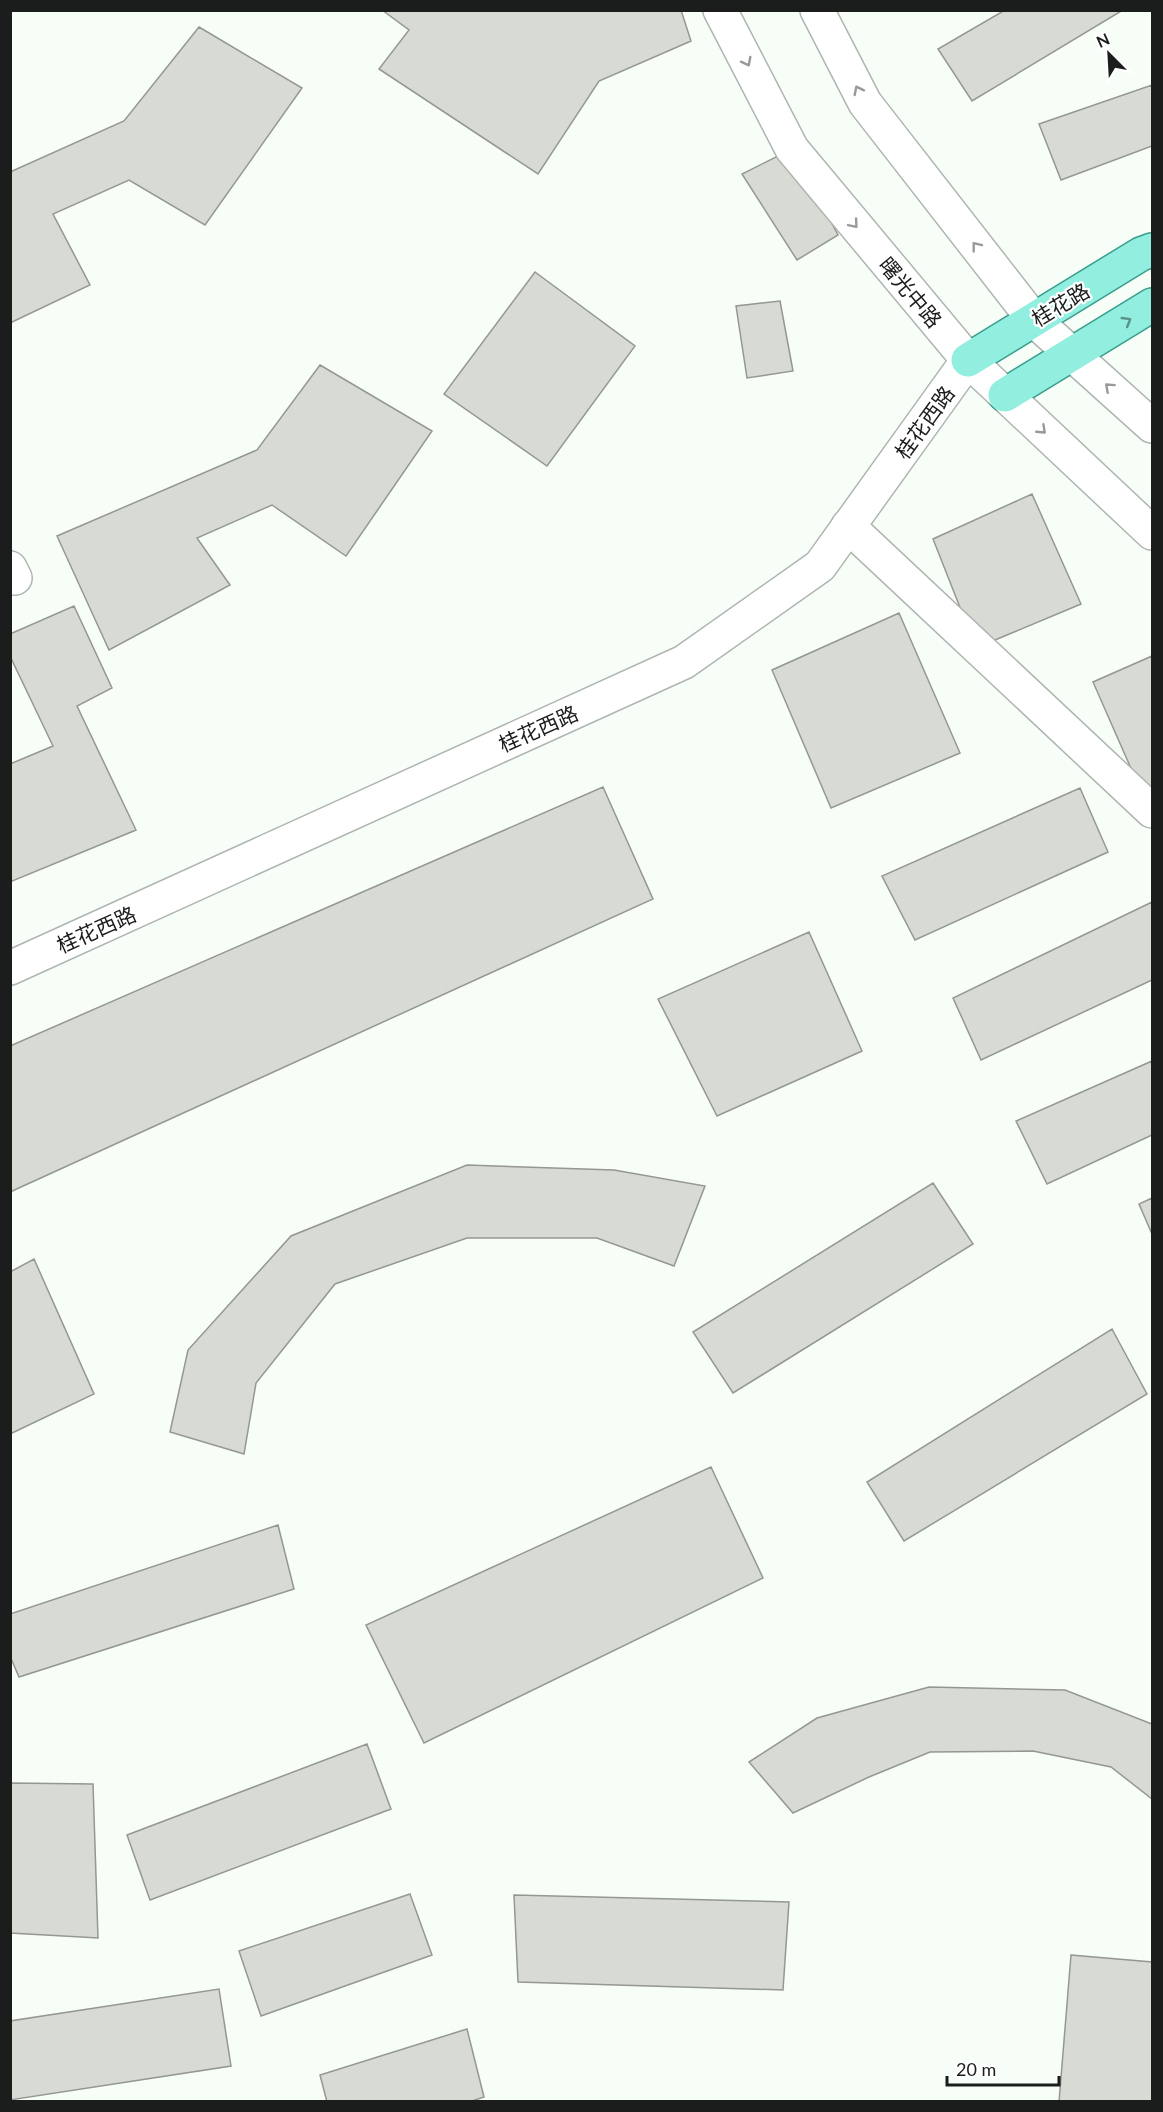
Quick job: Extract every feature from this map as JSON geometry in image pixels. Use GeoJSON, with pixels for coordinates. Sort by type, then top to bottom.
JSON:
{"type":"FeatureCollection","features":[{"type":"Feature","properties":{"kind":"main road","name":"桂花路"},"geometry":{"type":"LineString","coordinates":[[968,360],[1141,254],[1152,250]]}},
{"type":"Feature","properties":{"kind":"main road"},"geometry":{"type":"LineString","coordinates":[[1005,395],[1152,305]]}},
{"type":"Feature","properties":{"kind":"street","name":"曙光中路"},"geometry":{"type":"LineString","coordinates":[[720,10],[792,149],[968,360],[1152,533]]}},
{"type":"Feature","properties":{"kind":"street"},"geometry":{"type":"LineString","coordinates":[[817,10],[865,103],[1034,320],[1152,426]]}},
{"type":"Feature","properties":{"kind":"street","name":"桂花西路"},"geometry":{"type":"LineString","coordinates":[[10,968],[684,662],[820,566],[968,360]]}},
{"type":"Feature","properties":{"kind":"street"},"geometry":{"type":"LineString","coordinates":[[848,526],[1152,811]]}},
{"type":"Feature","properties":{"kind":"building"},"geometry":{"type":"Polygon","coordinates":[[[382,10],[681,10],[691,41],[599,81],[538,174],[379,69],[409,30],[382,10]]]}},
{"type":"Feature","properties":{"kind":"building"},"geometry":{"type":"Polygon","coordinates":[[[1005,10],[1123,10],[972,101],[938,49],[1005,10]]]}},
{"type":"Feature","properties":{"kind":"building"},"geometry":{"type":"Polygon","coordinates":[[[199,27],[302,88],[205,225],[129,180],[53,214],[90,285],[10,323],[10,172],[124,121],[199,27]]]}},
{"type":"Feature","properties":{"kind":"building"},"geometry":{"type":"Polygon","coordinates":[[[1152,85],[1152,146],[1061,180],[1039,124],[1152,85]]]}},
{"type":"Feature","properties":{"kind":"building"},"geometry":{"type":"Polygon","coordinates":[[[792,149],[838,235],[797,260],[742,174],[792,149]]]}},
{"type":"Feature","properties":{"kind":"building"},"geometry":{"type":"Polygon","coordinates":[[[535,272],[635,346],[547,466],[444,394],[535,272]]]}},
{"type":"Feature","properties":{"kind":"building"},"geometry":{"type":"Polygon","coordinates":[[[780,301],[793,371],[747,378],[736,306],[780,301]]]}},
{"type":"Feature","properties":{"kind":"building"},"geometry":{"type":"Polygon","coordinates":[[[320,365],[432,431],[346,556],[272,505],[197,538],[230,585],[109,650],[57,536],[257,450],[320,365]]]}},
{"type":"Feature","properties":{"kind":"building"},"geometry":{"type":"Polygon","coordinates":[[[1032,494],[1081,604],[976,648],[933,539],[1032,494]]]}},
{"type":"Feature","properties":{"kind":"building"},"geometry":{"type":"Polygon","coordinates":[[[74,606],[112,688],[77,706],[136,830],[10,882],[10,764],[53,746],[10,656],[10,634],[74,606]]]}},
{"type":"Feature","properties":{"kind":"building"},"geometry":{"type":"Polygon","coordinates":[[[899,613],[960,753],[831,808],[772,670],[899,613]]]}},
{"type":"Feature","properties":{"kind":"building"},"geometry":{"type":"Polygon","coordinates":[[[1152,656],[1152,794],[1144,798],[1093,682],[1152,656]]]}},
{"type":"Feature","properties":{"kind":"building"},"geometry":{"type":"Polygon","coordinates":[[[603,787],[653,899],[10,1192],[10,1046],[603,787]]]}},
{"type":"Feature","properties":{"kind":"building"},"geometry":{"type":"Polygon","coordinates":[[[1080,788],[1108,852],[915,940],[882,876],[1080,788]]]}},
{"type":"Feature","properties":{"kind":"building"},"geometry":{"type":"Polygon","coordinates":[[[1152,902],[1152,980],[981,1060],[953,998],[1152,902]]]}},
{"type":"Feature","properties":{"kind":"building"},"geometry":{"type":"Polygon","coordinates":[[[809,932],[862,1051],[717,1116],[658,999],[809,932]]]}},
{"type":"Feature","properties":{"kind":"building"},"geometry":{"type":"Polygon","coordinates":[[[1152,1061],[1152,1135],[1047,1184],[1016,1121],[1152,1061]]]}},
{"type":"Feature","properties":{"kind":"building"},"geometry":{"type":"Polygon","coordinates":[[[467,1165],[614,1170],[705,1186],[674,1266],[597,1238],[467,1238],[335,1284],[256,1383],[244,1454],[170,1432],[188,1350],[291,1236],[467,1165]]]}},
{"type":"Feature","properties":{"kind":"building"},"geometry":{"type":"Polygon","coordinates":[[[933,1183],[973,1244],[733,1393],[693,1332],[933,1183]]]}},
{"type":"Feature","properties":{"kind":"building"},"geometry":{"type":"Polygon","coordinates":[[[1152,1198],[1152,1234],[1139,1204],[1152,1198]]]}},
{"type":"Feature","properties":{"kind":"building"},"geometry":{"type":"Polygon","coordinates":[[[34,1259],[94,1394],[10,1434],[10,1272],[34,1259]]]}},
{"type":"Feature","properties":{"kind":"building"},"geometry":{"type":"Polygon","coordinates":[[[1112,1329],[1147,1394],[904,1541],[867,1482],[1112,1329]]]}},
{"type":"Feature","properties":{"kind":"building"},"geometry":{"type":"Polygon","coordinates":[[[711,1467],[763,1578],[424,1743],[366,1625],[711,1467]]]}},
{"type":"Feature","properties":{"kind":"building"},"geometry":{"type":"Polygon","coordinates":[[[278,1525],[294,1589],[19,1677],[10,1656],[10,1614],[278,1525]]]}},
{"type":"Feature","properties":{"kind":"building"},"geometry":{"type":"Polygon","coordinates":[[[929,1687],[1065,1690],[1152,1724],[1152,1799],[1111,1767],[1033,1751],[930,1752],[869,1777],[793,1813],[749,1762],[817,1718],[929,1687]]]}},
{"type":"Feature","properties":{"kind":"building"},"geometry":{"type":"Polygon","coordinates":[[[367,1744],[391,1809],[150,1900],[127,1835],[367,1744]]]}},
{"type":"Feature","properties":{"kind":"building"},"geometry":{"type":"Polygon","coordinates":[[[10,1783],[93,1784],[98,1938],[10,1933],[10,1783]]]}},
{"type":"Feature","properties":{"kind":"building"},"geometry":{"type":"Polygon","coordinates":[[[410,1894],[432,1955],[261,2016],[239,1951],[410,1894]]]}},
{"type":"Feature","properties":{"kind":"building"},"geometry":{"type":"Polygon","coordinates":[[[514,1895],[789,1902],[783,1990],[518,1982],[514,1895]]]}},
{"type":"Feature","properties":{"kind":"building"},"geometry":{"type":"Polygon","coordinates":[[[1071,1955],[1152,1962],[1152,2102],[1059,2102],[1071,1955]]]}},
{"type":"Feature","properties":{"kind":"building"},"geometry":{"type":"Polygon","coordinates":[[[219,1989],[231,2066],[10,2100],[10,2021],[219,1989]]]}},
{"type":"Feature","properties":{"kind":"building"},"geometry":{"type":"Polygon","coordinates":[[[467,2029],[484,2097],[469,2102],[327,2102],[320,2075],[467,2029]]]}}]}
